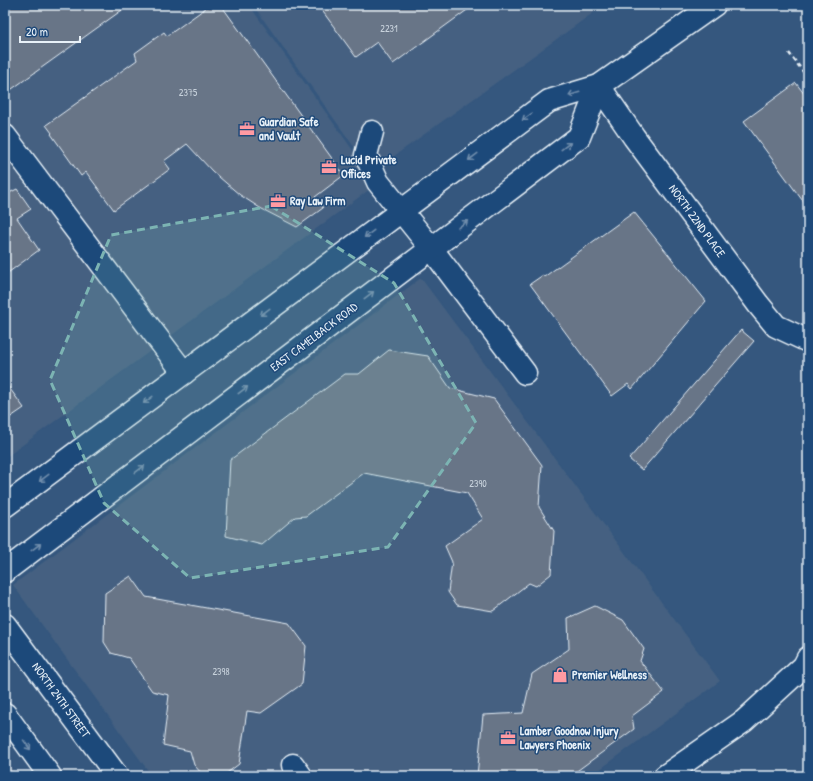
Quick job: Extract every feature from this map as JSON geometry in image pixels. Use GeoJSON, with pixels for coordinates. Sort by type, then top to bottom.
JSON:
{"type":"FeatureCollection","features":[{"type":"Feature","properties":{"kind":"main road"},"geometry":{"type":"LineString","coordinates":[[5,506],[549,101],[599,86],[714,5]]}},
{"type":"Feature","properties":{"kind":"main road","name":"EAST CAMELBACK ROAD"},"geometry":{"type":"LineString","coordinates":[[5,571],[579,137],[599,86]]}},
{"type":"Feature","properties":{"kind":"main road","name":"NORTH 22ND PLACE"},"geometry":{"type":"LineString","coordinates":[[599,86],[634,137],[776,326],[808,341]]}},
{"type":"Feature","properties":{"kind":"main road"},"geometry":{"type":"LineString","coordinates":[[372,132],[366,155],[378,182],[400,211],[432,248],[525,373]]}},
{"type":"Feature","properties":{"kind":"main road"},"geometry":{"type":"LineString","coordinates":[[5,136],[184,373]]}},
{"type":"Feature","properties":{"kind":"main road","name":"NORTH 24TH STREET"},"geometry":{"type":"LineString","coordinates":[[5,625],[116,776]]}},
{"type":"Feature","properties":{"kind":"main road"},"geometry":{"type":"LineString","coordinates":[[665,776],[744,721],[804,666],[808,658]]}},
{"type":"Feature","properties":{"kind":"main road"},"geometry":{"type":"LineString","coordinates":[[5,714],[50,776]]}},
{"type":"Feature","properties":{"kind":"path"},"geometry":{"type":"LineString","coordinates":[[790,53],[808,78]]}},
{"type":"Feature","properties":{"kind":"highlighted area"},"geometry":{"type":"Polygon","coordinates":[[[271,206],[394,283],[476,423],[388,547],[190,578],[104,503],[50,380],[111,235],[271,206]]]}},
{"type":"Feature","properties":{"kind":"shaded area"},"geometry":{"type":"Polygon","coordinates":[[[5,5],[249,5],[377,184],[5,458],[5,5]]]}},
{"type":"Feature","properties":{"kind":"shaded area"},"geometry":{"type":"Polygon","coordinates":[[[253,5],[604,5],[372,172],[253,5]]]}},
{"type":"Feature","properties":{"kind":"shaded area"},"geometry":{"type":"Polygon","coordinates":[[[421,278],[720,681],[591,776],[152,776],[13,585],[421,278]]]}},
{"type":"Feature","properties":{"kind":"shaded area"},"geometry":{"type":"Polygon","coordinates":[[[5,759],[17,776],[5,776],[5,759]]]}},
{"type":"Feature","properties":{"kind":"building"},"geometry":{"type":"Polygon","coordinates":[[[5,5],[129,5],[5,94],[5,5]]]}},
{"type":"Feature","properties":{"kind":"building"},"geometry":{"type":"Polygon","coordinates":[[[210,5],[221,5],[344,175],[315,197],[323,208],[297,227],[260,208],[240,195],[212,171],[187,144],[164,161],[170,169],[114,210],[86,172],[81,176],[46,125],[137,60],[135,53],[164,32],[167,36],[210,5]]]}},
{"type":"Feature","properties":{"kind":"building"},"geometry":{"type":"Polygon","coordinates":[[[318,5],[474,5],[393,64],[377,42],[356,57],[318,5]]]}},
{"type":"Feature","properties":{"kind":"building"},"geometry":{"type":"Polygon","coordinates":[[[796,83],[808,99],[808,208],[744,121],[796,83]]]}},
{"type":"Feature","properties":{"kind":"building"},"geometry":{"type":"Polygon","coordinates":[[[17,189],[31,209],[17,218],[39,250],[5,275],[5,195],[17,189]]]}},
{"type":"Feature","properties":{"kind":"building"},"geometry":{"type":"Polygon","coordinates":[[[634,212],[706,301],[632,389],[628,384],[612,396],[530,284],[543,275],[544,277],[634,212]]]}},
{"type":"Feature","properties":{"kind":"building"},"geometry":{"type":"Polygon","coordinates":[[[741,330],[754,341],[642,470],[629,459],[741,330]]]}},
{"type":"Feature","properties":{"kind":"building"},"geometry":{"type":"Polygon","coordinates":[[[389,350],[428,356],[450,388],[494,399],[542,465],[539,507],[554,531],[551,574],[536,586],[529,583],[493,611],[457,605],[448,592],[452,562],[445,546],[483,519],[467,493],[364,473],[306,516],[295,517],[262,545],[226,536],[230,460],[345,374],[359,374],[389,350]]]}},
{"type":"Feature","properties":{"kind":"building"},"geometry":{"type":"Polygon","coordinates":[[[5,382],[24,408],[5,421],[5,382]]]}},
{"type":"Feature","properties":{"kind":"building"},"geometry":{"type":"Polygon","coordinates":[[[131,576],[146,597],[289,623],[306,646],[302,684],[261,713],[247,711],[239,764],[223,776],[203,775],[194,765],[190,751],[163,745],[169,695],[152,691],[129,658],[111,653],[104,642],[105,593],[131,576]]]}},
{"type":"Feature","properties":{"kind":"building"},"geometry":{"type":"Polygon","coordinates":[[[595,606],[623,620],[644,649],[640,661],[664,692],[632,716],[634,729],[570,776],[477,776],[483,715],[523,713],[532,674],[569,649],[568,618],[595,606]]]}},
{"type":"Feature","properties":{"kind":"place","name":"Guardian Safe and Vault"},"geometry":{"type":"Point","coordinates":[247,129]}},
{"type":"Feature","properties":{"kind":"place","name":"Lucid Private Offices"},"geometry":{"type":"Point","coordinates":[329,167]}},
{"type":"Feature","properties":{"kind":"place","name":"Ray Law Firm"},"geometry":{"type":"Point","coordinates":[278,201]}},
{"type":"Feature","properties":{"kind":"place","name":"Premier Wellness"},"geometry":{"type":"Point","coordinates":[560,675]}},
{"type":"Feature","properties":{"kind":"place","name":"Lamber Goodnow Injury Lawyers Phoenix"},"geometry":{"type":"Point","coordinates":[508,738]}}]}
